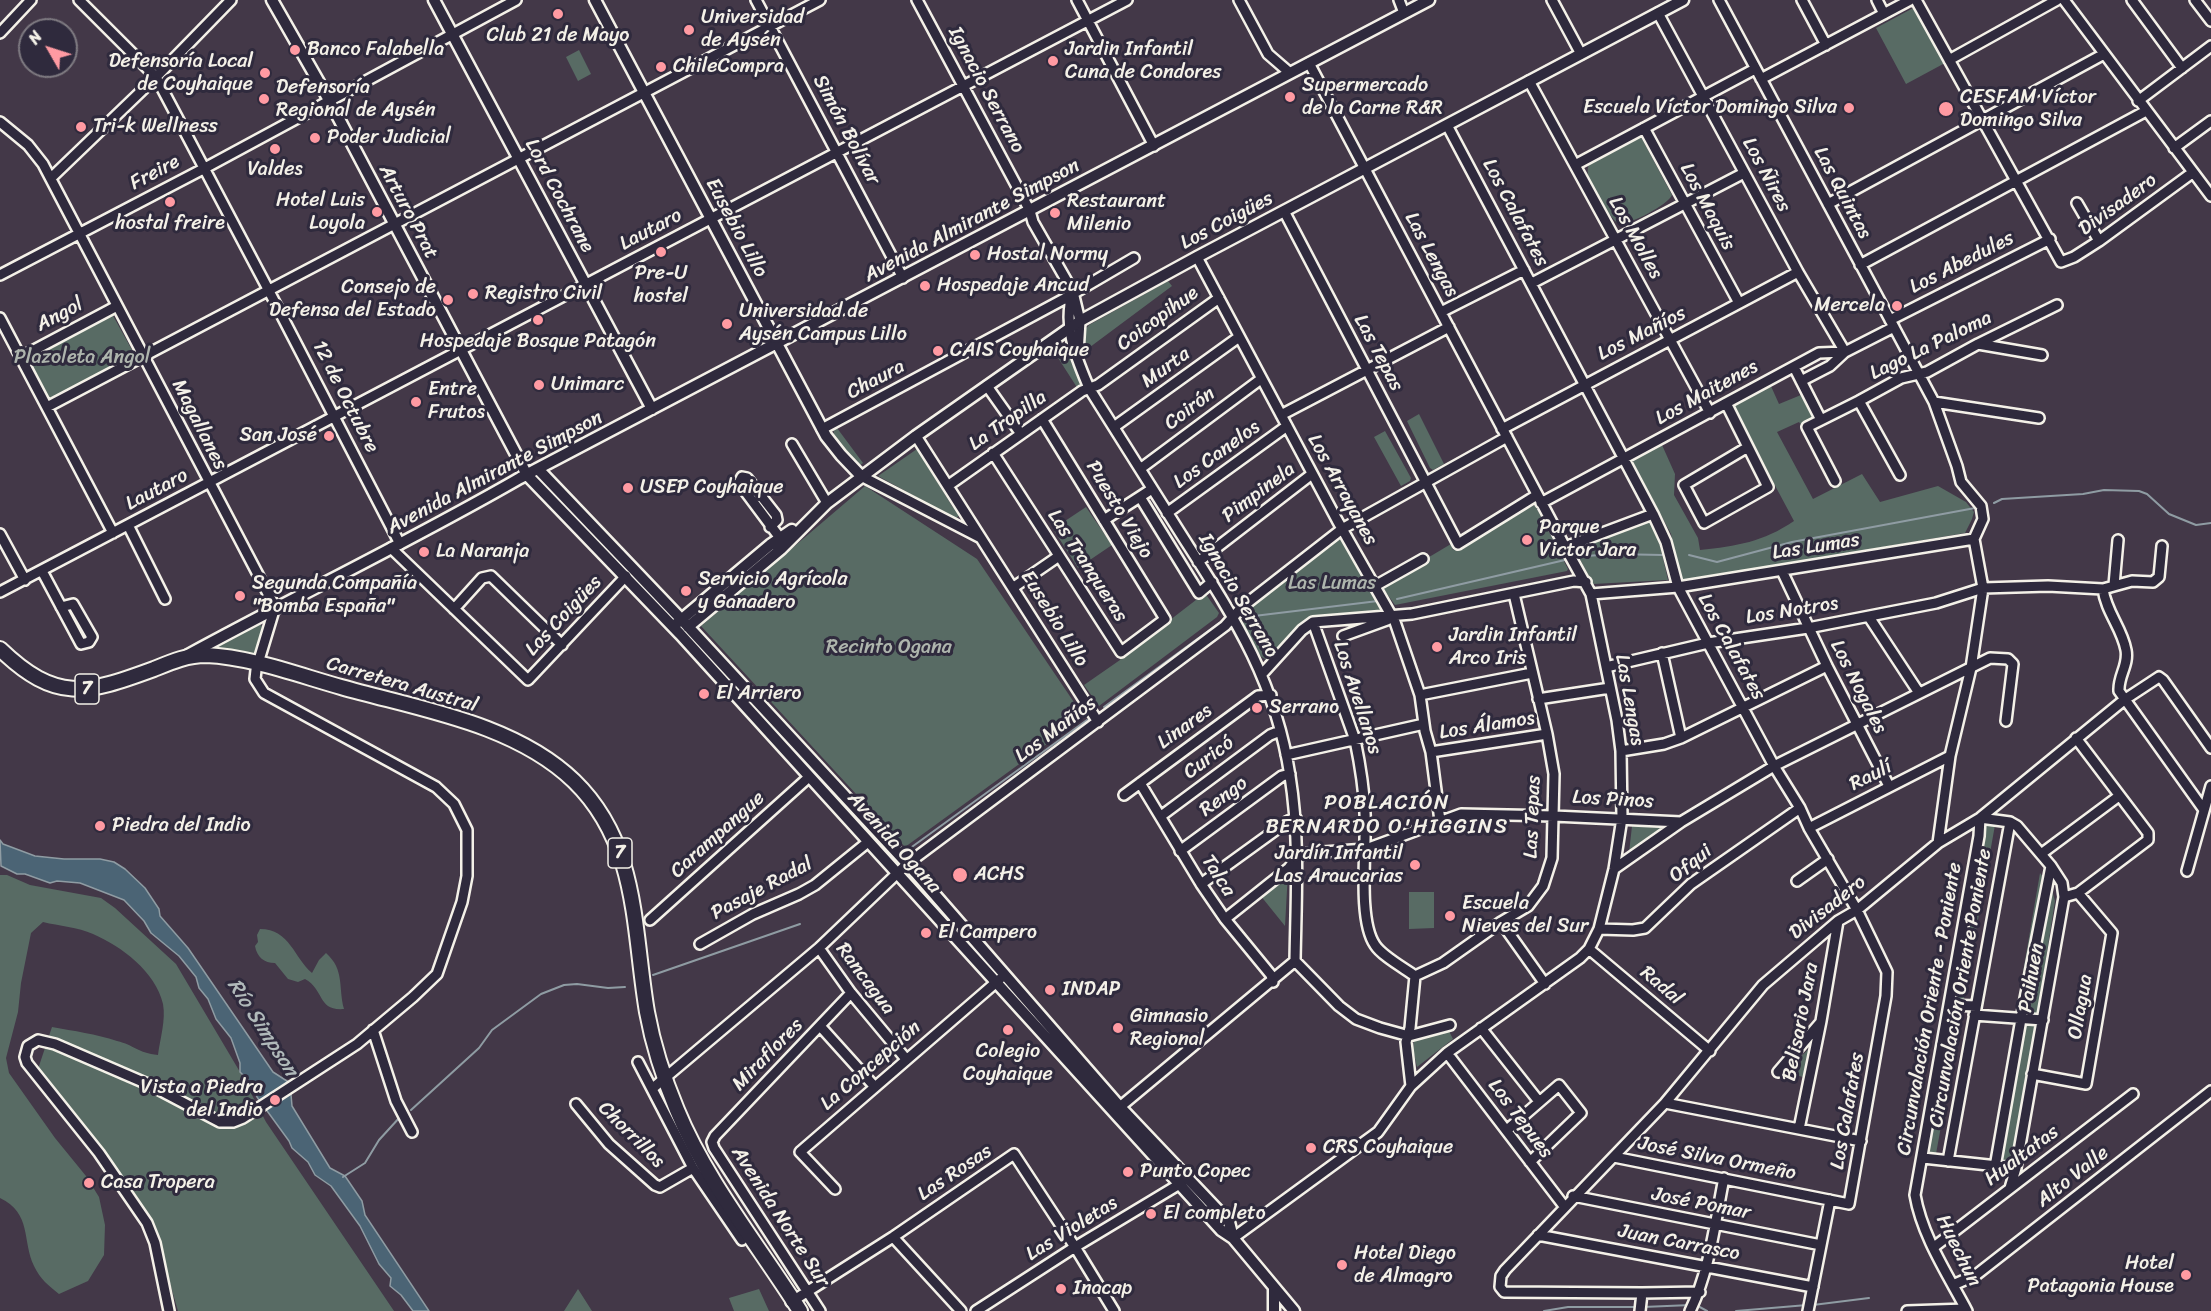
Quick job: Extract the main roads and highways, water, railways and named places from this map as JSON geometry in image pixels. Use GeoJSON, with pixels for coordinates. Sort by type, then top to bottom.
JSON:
{"type":"FeatureCollection","features":[{"type":"Feature","properties":{"kind":"highway","name":"Carretera Austral"},"geometry":{"type":"LineString","coordinates":[[0,649],[22,669],[38,679],[71,689],[84,690],[106,686],[182,658],[207,655],[258,664],[429,709],[460,720],[519,742],[573,780],[599,809],[616,840],[629,885],[648,1014],[664,1077],[677,1112],[697,1153],[794,1306]]}},
{"type":"Feature","properties":{"kind":"main road","name":"Arturo Prat"},"geometry":{"type":"LineString","coordinates":[[272,0],[329,100],[527,475]]}},
{"type":"Feature","properties":{"kind":"main road","name":"Lord Cochrane"},"geometry":{"type":"LineString","coordinates":[[434,0],[652,409]]}},
{"type":"Feature","properties":{"kind":"main road","name":"Eusebio Lillo"},"geometry":{"type":"LineString","coordinates":[[594,0],[822,429],[836,449],[861,476]]}},
{"type":"Feature","properties":{"kind":"main road","name":"Avenida Almirante Simpson"},"geometry":{"type":"LineString","coordinates":[[182,658],[1430,0]]}},
{"type":"Feature","properties":{"kind":"main road","name":"Los Coigües"},"geometry":{"type":"LineString","coordinates":[[681,624],[770,545],[916,436],[1080,321],[1683,0]]}},
{"type":"Feature","properties":{"kind":"main road","name":"Avenida Ogana"},"geometry":{"type":"LineString","coordinates":[[538,469],[907,864],[1000,979]]}},
{"type":"Feature","properties":{"kind":"main road","name":"Avenida Ogana"},"geometry":{"type":"LineString","coordinates":[[527,475],[626,576],[681,624],[809,777],[868,842],[1000,979],[1183,1181],[1229,1222],[1233,1238],[1294,1311]]}},
{"type":"Feature","properties":{"kind":"main road","name":"Los Coigües"},"geometry":{"type":"LineString","coordinates":[[681,624],[781,549],[814,514]]}},
{"type":"Feature","properties":{"kind":"main road"},"geometry":{"type":"LineString","coordinates":[[1274,1288],[1274,1311]]}},
{"type":"Feature","properties":{"kind":"water","name":"Río Simpson"},"geometry":{"type":"Polygon","coordinates":[[[0,840],[3,844],[35,856],[100,859],[114,862],[145,888],[159,909],[160,916],[188,948],[273,1072],[290,1083],[292,1106],[330,1168],[345,1176],[362,1201],[365,1215],[429,1311],[413,1311],[401,1295],[390,1286],[391,1278],[379,1264],[360,1226],[331,1186],[315,1175],[308,1162],[292,1148],[257,1097],[249,1081],[240,1072],[240,1063],[231,1038],[216,1019],[208,999],[199,988],[196,977],[179,956],[151,933],[144,921],[124,900],[80,883],[57,881],[50,883],[25,874],[17,874],[1,866],[0,840]]]}},
{"type":"Feature","properties":{"kind":"waterway"},"geometry":{"type":"LineString","coordinates":[[1994,503],[2002,499],[2083,494],[2104,490],[2139,491],[2147,494],[2169,514],[2196,525],[2211,523]]}},
{"type":"Feature","properties":{"kind":"waterway"},"geometry":{"type":"LineString","coordinates":[[1689,555],[1717,562],[1792,542],[1975,508]]}},
{"type":"Feature","properties":{"kind":"waterway"},"geometry":{"type":"LineString","coordinates":[[1586,556],[1662,555]]}},
{"type":"Feature","properties":{"kind":"waterway"},"geometry":{"type":"LineString","coordinates":[[1397,599],[1565,560]]}},
{"type":"Feature","properties":{"kind":"waterway"},"geometry":{"type":"LineString","coordinates":[[1254,616],[1378,601]]}},
{"type":"Feature","properties":{"kind":"waterway"},"geometry":{"type":"LineString","coordinates":[[1104,707],[1222,621]]}},
{"type":"Feature","properties":{"kind":"waterway"},"geometry":{"type":"LineString","coordinates":[[909,849],[1087,720]]}},
{"type":"Feature","properties":{"kind":"waterway"},"geometry":{"type":"LineString","coordinates":[[653,975],[800,924]]}},
{"type":"Feature","properties":{"kind":"waterway"},"geometry":{"type":"LineString","coordinates":[[411,1110],[479,1048],[492,1030],[541,994],[564,985],[625,987]]}},
{"type":"Feature","properties":{"kind":"waterway"},"geometry":{"type":"LineString","coordinates":[[343,1177],[365,1163],[379,1140],[400,1117]]}},
{"type":"Feature","properties":{"kind":"waterway"},"geometry":{"type":"LineString","coordinates":[[1813,1305],[1869,1298]]}},
{"type":"Feature","properties":{"kind":"waterway"},"geometry":{"type":"LineString","coordinates":[[1643,1307],[1691,1305]]}},
{"type":"Feature","properties":{"kind":"waterway"},"geometry":{"type":"LineString","coordinates":[[1696,1305],[1707,1311]]}},
{"type":"Feature","properties":{"kind":"waterway"},"geometry":{"type":"LineString","coordinates":[[1736,1311],[1807,1305]]}},
{"type":"Feature","properties":{"kind":"waterway"},"geometry":{"type":"LineString","coordinates":[[1544,1311],[1568,1307],[1637,1307]]}},
{"type":"Feature","properties":{"kind":"place","name":"Club 21 de Mayo"},"geometry":{"type":"Point","coordinates":[558,14]}},
{"type":"Feature","properties":{"kind":"place","name":"Universidad de Aysén"},"geometry":{"type":"Point","coordinates":[689,30]}},
{"type":"Feature","properties":{"kind":"place","name":"Banco Falabella"},"geometry":{"type":"Point","coordinates":[295,50]}},
{"type":"Feature","properties":{"kind":"place","name":"Jardin Infantil Cuna de Condores"},"geometry":{"type":"Point","coordinates":[1053,61]}},
{"type":"Feature","properties":{"kind":"place","name":"ChileCompra"},"geometry":{"type":"Point","coordinates":[661,67]}},
{"type":"Feature","properties":{"kind":"place","name":"Defensoría Local de Coyhaique"},"geometry":{"type":"Point","coordinates":[265,73]}},
{"type":"Feature","properties":{"kind":"place","name":"Supermercado de la Carne R&R"},"geometry":{"type":"Point","coordinates":[1290,97]}},
{"type":"Feature","properties":{"kind":"place","name":"Defensoría Regional de Aysén"},"geometry":{"type":"Point","coordinates":[264,99]}},
{"type":"Feature","properties":{"kind":"place","name":"Escuela Víctor Domingo Silva"},"geometry":{"type":"Point","coordinates":[1849,108]}},
{"type":"Feature","properties":{"kind":"place","name":"CESFAM Víctor Domingo Silva"},"geometry":{"type":"Point","coordinates":[1946,109]}},
{"type":"Feature","properties":{"kind":"place","name":"Tri-k Wellness"},"geometry":{"type":"Point","coordinates":[81,127]}},
{"type":"Feature","properties":{"kind":"place","name":"Poder Judicial"},"geometry":{"type":"Point","coordinates":[315,138]}},
{"type":"Feature","properties":{"kind":"place","name":"Valdes"},"geometry":{"type":"Point","coordinates":[275,149]}},
{"type":"Feature","properties":{"kind":"place","name":"hostal freire"},"geometry":{"type":"Point","coordinates":[170,202]}},
{"type":"Feature","properties":{"kind":"place","name":"Hotel Luis Loyola"},"geometry":{"type":"Point","coordinates":[377,212]}},
{"type":"Feature","properties":{"kind":"place","name":"Restaurant Milenio"},"geometry":{"type":"Point","coordinates":[1055,213]}},
{"type":"Feature","properties":{"kind":"place","name":"Pre-U hostel"},"geometry":{"type":"Point","coordinates":[661,252]}},
{"type":"Feature","properties":{"kind":"place","name":"Hostal Normy"},"geometry":{"type":"Point","coordinates":[975,255]}},
{"type":"Feature","properties":{"kind":"place","name":"Hospedaje Ancud"},"geometry":{"type":"Point","coordinates":[925,286]}},
{"type":"Feature","properties":{"kind":"place","name":"Registro Civil"},"geometry":{"type":"Point","coordinates":[473,294]}},
{"type":"Feature","properties":{"kind":"place","name":"Consejo de Defensa del Estado"},"geometry":{"type":"Point","coordinates":[448,300]}},
{"type":"Feature","properties":{"kind":"place","name":"Mercela"},"geometry":{"type":"Point","coordinates":[1897,306]}},
{"type":"Feature","properties":{"kind":"place","name":"Hospedaje Bosque Patagón"},"geometry":{"type":"Point","coordinates":[538,320]}},
{"type":"Feature","properties":{"kind":"place","name":"Universidad de Aysén Campus Lillo"},"geometry":{"type":"Point","coordinates":[727,324]}},
{"type":"Feature","properties":{"kind":"place","name":"CAIS Coyhaique"},"geometry":{"type":"Point","coordinates":[938,351]}},
{"type":"Feature","properties":{"kind":"place","name":"Unimarc"},"geometry":{"type":"Point","coordinates":[539,385]}},
{"type":"Feature","properties":{"kind":"place","name":"Entre Frutos"},"geometry":{"type":"Point","coordinates":[416,402]}},
{"type":"Feature","properties":{"kind":"place","name":"San José"},"geometry":{"type":"Point","coordinates":[329,436]}},
{"type":"Feature","properties":{"kind":"place","name":"USEP Coyhaique"},"geometry":{"type":"Point","coordinates":[628,488]}},
{"type":"Feature","properties":{"kind":"place","name":"Parque Victor Jara"},"geometry":{"type":"Point","coordinates":[1527,540]}},
{"type":"Feature","properties":{"kind":"place","name":"La Naranja"},"geometry":{"type":"Point","coordinates":[424,552]}},
{"type":"Feature","properties":{"kind":"place","name":"Servicio Agrícola y Ganadero"},"geometry":{"type":"Point","coordinates":[686,591]}},
{"type":"Feature","properties":{"kind":"place","name":"Segunda Compañía \"Bomba España\""},"geometry":{"type":"Point","coordinates":[240,596]}},
{"type":"Feature","properties":{"kind":"place","name":"Jardin Infantil Arco Iris"},"geometry":{"type":"Point","coordinates":[1437,647]}},
{"type":"Feature","properties":{"kind":"place","name":"El Arriero"},"geometry":{"type":"Point","coordinates":[704,694]}},
{"type":"Feature","properties":{"kind":"place","name":"Serrano"},"geometry":{"type":"Point","coordinates":[1257,708]}},
{"type":"Feature","properties":{"kind":"place","name":"Piedra del Indio"},"geometry":{"type":"Point","coordinates":[100,826]}},
{"type":"Feature","properties":{"kind":"place","name":"Jardín Infantil Las Araucarias"},"geometry":{"type":"Point","coordinates":[1415,865]}},
{"type":"Feature","properties":{"kind":"place","name":"ACHS"},"geometry":{"type":"Point","coordinates":[960,875]}},
{"type":"Feature","properties":{"kind":"place","name":"Escuela Nieves del Sur"},"geometry":{"type":"Point","coordinates":[1450,916]}},
{"type":"Feature","properties":{"kind":"place","name":"El Campero"},"geometry":{"type":"Point","coordinates":[926,933]}},
{"type":"Feature","properties":{"kind":"place","name":"INDAP"},"geometry":{"type":"Point","coordinates":[1050,990]}},
{"type":"Feature","properties":{"kind":"place","name":"Gimnasio Regional"},"geometry":{"type":"Point","coordinates":[1118,1028]}},
{"type":"Feature","properties":{"kind":"place","name":"Colegio Coyhaique"},"geometry":{"type":"Point","coordinates":[1008,1030]}},
{"type":"Feature","properties":{"kind":"place","name":"Vista a Piedra del Indio"},"geometry":{"type":"Point","coordinates":[275,1100]}},
{"type":"Feature","properties":{"kind":"place","name":"CRS Coyhaique"},"geometry":{"type":"Point","coordinates":[1311,1148]}},
{"type":"Feature","properties":{"kind":"place","name":"Punto Copec"},"geometry":{"type":"Point","coordinates":[1128,1172]}},
{"type":"Feature","properties":{"kind":"place","name":"Casa Tropera"},"geometry":{"type":"Point","coordinates":[89,1183]}},
{"type":"Feature","properties":{"kind":"place","name":"El completo"},"geometry":{"type":"Point","coordinates":[1151,1214]}},
{"type":"Feature","properties":{"kind":"place","name":"Hotel Diego de Almagro"},"geometry":{"type":"Point","coordinates":[1342,1265]}},
{"type":"Feature","properties":{"kind":"place","name":"Hotel Patagonia House"},"geometry":{"type":"Point","coordinates":[2186,1275]}},
{"type":"Feature","properties":{"kind":"place","name":"Inacap"},"geometry":{"type":"Point","coordinates":[1061,1289]}},
{"type":"Feature","properties":{"kind":"district","name":"POBLACIÓN BERNARDO O'HIGGINS"},"geometry":{"type":"Point","coordinates":[1387,816]}},
{"type":"Feature","properties":{"kind":"park label","name":"Plazoleta Angol"},"geometry":{"type":"Point","coordinates":[82,358]}},
{"type":"Feature","properties":{"kind":"park label","name":"Las Lumas"},"geometry":{"type":"Point","coordinates":[1332,584]}},
{"type":"Feature","properties":{"kind":"park label","name":"Recinto Ogana"},"geometry":{"type":"Point","coordinates":[889,648]}}]}
